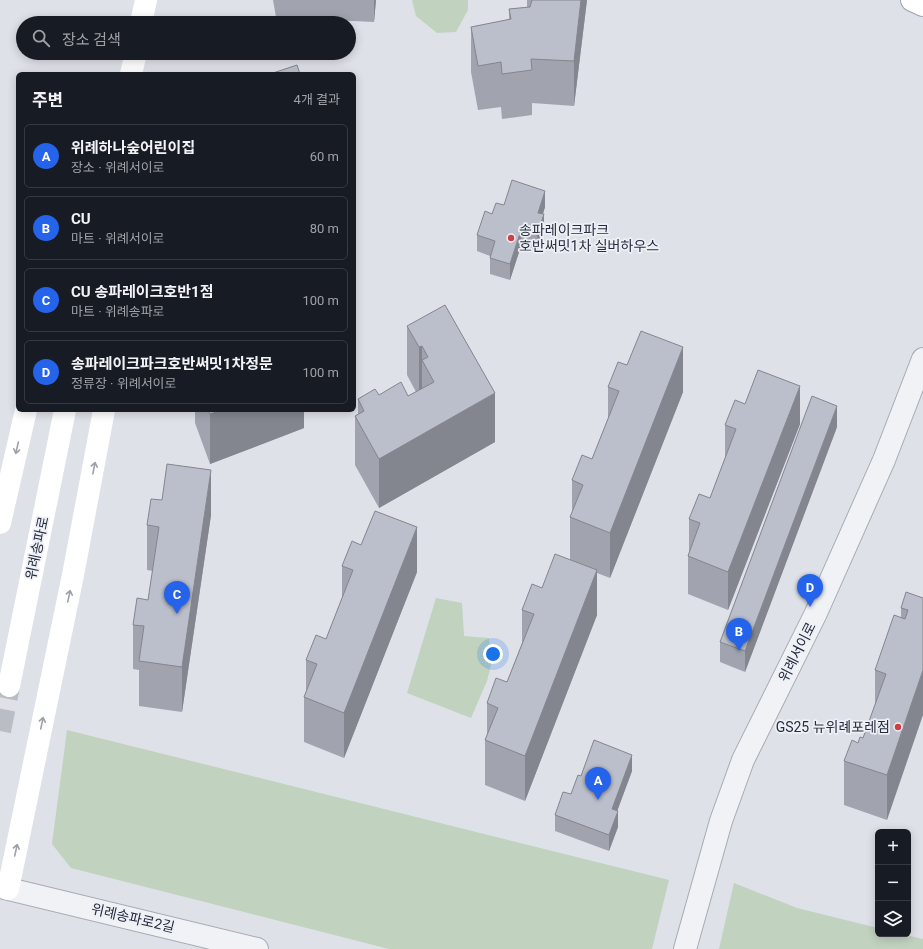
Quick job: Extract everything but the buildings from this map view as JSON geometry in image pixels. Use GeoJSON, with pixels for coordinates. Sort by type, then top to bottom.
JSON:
{"type":"FeatureCollection","features":[{"type":"Feature","properties":{"kind":"main road"},"geometry":{"type":"LineString","coordinates":[[143,16],[146,0]]}},
{"type":"Feature","properties":{"kind":"main road"},"geometry":{"type":"LineString","coordinates":[[912,0],[923,5]]}},
{"type":"Feature","properties":{"kind":"main road"},"geometry":{"type":"LineString","coordinates":[[132,72],[135,60]]}},
{"type":"Feature","properties":{"kind":"main road"},"geometry":{"type":"LineString","coordinates":[[0,523],[26,412]]}},
{"type":"Feature","properties":{"kind":"main road","name":"위례송파로"},"geometry":{"type":"LineString","coordinates":[[9,686],[66,412]]}},
{"type":"Feature","properties":{"kind":"main road"},"geometry":{"type":"LineString","coordinates":[[4,888],[73,575],[104,412]]}},
{"type":"Feature","properties":{"kind":"street","name":"위례서이로"},"geometry":{"type":"LineString","coordinates":[[685,949],[721,822],[743,760],[816,613],[884,460],[923,359]]}},
{"type":"Feature","properties":{"kind":"street","name":"위례송파로2길"},"geometry":{"type":"LineString","coordinates":[[4,888],[257,949]]}},
{"type":"Feature","properties":{"kind":"green space"},"geometry":{"type":"Polygon","coordinates":[[[412,0],[468,0],[468,10],[456,32],[437,33],[416,16],[412,0]]]}},
{"type":"Feature","properties":{"kind":"green space"},"geometry":{"type":"Polygon","coordinates":[[[436,598],[462,603],[464,636],[489,638],[492,661],[487,681],[471,718],[407,693],[436,598]]]}},
{"type":"Feature","properties":{"kind":"green space"},"geometry":{"type":"Polygon","coordinates":[[[67,730],[669,880],[652,949],[389,949],[71,868],[52,844],[67,730]]]}},
{"type":"Feature","properties":{"kind":"green space"},"geometry":{"type":"Polygon","coordinates":[[[734,883],[797,908],[875,927],[875,937],[911,936],[923,939],[923,949],[719,949],[734,883]]]}},
{"type":"Feature","properties":{"kind":"tunnel"},"geometry":{"type":"LineString","coordinates":[[0,731],[9,686]]}},
{"type":"Feature","properties":{"kind":"place","name":"송파레이크파크 호반써밋1차 실버하우스"},"geometry":{"type":"Point","coordinates":[511,238]}},
{"type":"Feature","properties":{"kind":"place","name":"송파레이크파크호반써밋1차정문"},"geometry":{"type":"Point","coordinates":[810,607]}},
{"type":"Feature","properties":{"kind":"place","name":"CU 송파레이크호반1점"},"geometry":{"type":"Point","coordinates":[177,614]}},
{"type":"Feature","properties":{"kind":"place","name":"CU"},"geometry":{"type":"Point","coordinates":[739,651]}},
{"type":"Feature","properties":{"kind":"place","name":"GS25 뉴위례포레점"},"geometry":{"type":"Point","coordinates":[898,727]}},
{"type":"Feature","properties":{"kind":"place","name":"위례하나숲어린이집"},"geometry":{"type":"Point","coordinates":[598,800]}}]}
